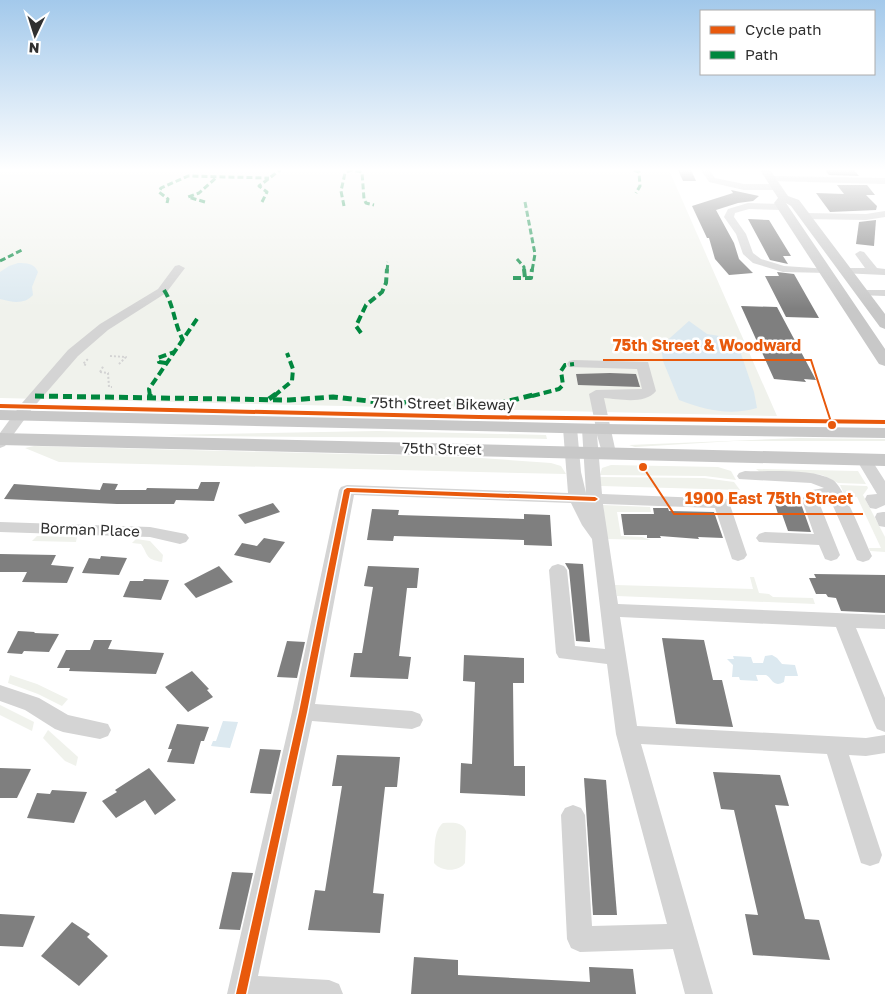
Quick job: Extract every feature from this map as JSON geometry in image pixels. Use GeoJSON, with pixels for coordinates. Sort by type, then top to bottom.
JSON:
{"type":"FeatureCollection","features":[{"type":"Feature","properties":{"kind":"main road"},"geometry":{"type":"LineString","coordinates":[[793,216],[826,271],[885,361]]}},
{"type":"Feature","properties":{"kind":"main road"},"geometry":{"type":"LineString","coordinates":[[804,216],[885,324]]}},
{"type":"Feature","properties":{"kind":"main road","name":"75th Street"},"geometry":{"type":"LineString","coordinates":[[0,415],[596,429],[885,432]]}},
{"type":"Feature","properties":{"kind":"main road","name":"75th Street"},"geometry":{"type":"LineString","coordinates":[[1,440],[885,460]]}},
{"type":"Feature","properties":{"kind":"street"},"geometry":{"type":"LineString","coordinates":[[729,216],[741,234],[748,254],[757,261],[783,269],[826,271]]}},
{"type":"Feature","properties":{"kind":"street"},"geometry":{"type":"LineString","coordinates":[[828,216],[870,216]]}},
{"type":"Feature","properties":{"kind":"street"},"geometry":{"type":"LineString","coordinates":[[860,254],[879,272]]}},
{"type":"Feature","properties":{"kind":"street"},"geometry":{"type":"LineString","coordinates":[[1,440],[26,406],[73,353],[104,327],[162,292],[179,268]]}},
{"type":"Feature","properties":{"kind":"street"},"geometry":{"type":"LineString","coordinates":[[845,271],[879,272]]}},
{"type":"Feature","properties":{"kind":"street"},"geometry":{"type":"LineString","coordinates":[[858,288],[885,283]]}},
{"type":"Feature","properties":{"kind":"street"},"geometry":{"type":"LineString","coordinates":[[858,288],[885,293]]}},
{"type":"Feature","properties":{"kind":"street"},"geometry":{"type":"LineString","coordinates":[[574,364],[643,365],[649,391],[642,395],[596,394],[596,429],[599,453],[586,498]]}},
{"type":"Feature","properties":{"kind":"street"},"geometry":{"type":"LineString","coordinates":[[570,428],[572,452],[586,498],[600,524],[609,610],[627,734],[699,994]]}},
{"type":"Feature","properties":{"kind":"street"},"geometry":{"type":"LineString","coordinates":[[864,459],[883,507]]}},
{"type":"Feature","properties":{"kind":"street"},"geometry":{"type":"LineString","coordinates":[[745,476],[813,478],[829,484],[834,491],[863,556]]}},
{"type":"Feature","properties":{"kind":"street"},"geometry":{"type":"LineString","coordinates":[[328,994],[241,992],[303,712],[347,490],[722,503],[738,555]]}},
{"type":"Feature","properties":{"kind":"street"},"geometry":{"type":"LineString","coordinates":[[764,538],[828,548],[810,500],[813,495],[834,491]]}},
{"type":"Feature","properties":{"kind":"street","name":"Borman Place"},"geometry":{"type":"LineString","coordinates":[[0,527],[150,532],[180,538]]}},
{"type":"Feature","properties":{"kind":"street"},"geometry":{"type":"LineString","coordinates":[[558,570],[566,653],[616,657]]}},
{"type":"Feature","properties":{"kind":"street"},"geometry":{"type":"LineString","coordinates":[[609,610],[885,622]]}},
{"type":"Feature","properties":{"kind":"street"},"geometry":{"type":"LineString","coordinates":[[843,620],[885,724]]}},
{"type":"Feature","properties":{"kind":"street"},"geometry":{"type":"LineString","coordinates":[[0,693],[32,704],[63,723],[100,730]]}},
{"type":"Feature","properties":{"kind":"street"},"geometry":{"type":"LineString","coordinates":[[303,712],[412,720]]}},
{"type":"Feature","properties":{"kind":"street"},"geometry":{"type":"LineString","coordinates":[[627,734],[835,746],[866,747],[885,744]]}},
{"type":"Feature","properties":{"kind":"street"},"geometry":{"type":"LineString","coordinates":[[835,746],[870,855]]}},
{"type":"Feature","properties":{"kind":"street"},"geometry":{"type":"LineString","coordinates":[[573,815],[580,939],[684,936]]}},
{"type":"Feature","properties":{"kind":"path"},"geometry":{"type":"LineString","coordinates":[[110,356],[126,357],[118,364]]}},
{"type":"Feature","properties":{"kind":"path"},"geometry":{"type":"LineString","coordinates":[[86,365],[82,364],[87,358],[90,358]]}},
{"type":"Feature","properties":{"kind":"path"},"geometry":{"type":"LineString","coordinates":[[104,365],[99,373],[108,373],[109,387],[112,387]]}},
{"type":"Feature","properties":{"kind":"shaded area"},"geometry":{"type":"Polygon","coordinates":[[[0,216],[689,216],[777,416],[0,398],[0,216]]]}},
{"type":"Feature","properties":{"kind":"shaded area"},"geometry":{"type":"Polygon","coordinates":[[[18,263],[32,265],[38,272],[32,287],[33,295],[22,301],[13,302],[0,299],[0,272],[18,263]]]}},
{"type":"Feature","properties":{"kind":"shaded area"},"geometry":{"type":"Polygon","coordinates":[[[689,321],[707,334],[732,338],[737,342],[754,392],[757,408],[727,412],[699,407],[679,400],[663,361],[661,346],[689,321]]]}},
{"type":"Feature","properties":{"kind":"shaded area"},"geometry":{"type":"Polygon","coordinates":[[[378,431],[546,435],[547,439],[162,435],[378,431]]]}},
{"type":"Feature","properties":{"kind":"shaded area"},"geometry":{"type":"Polygon","coordinates":[[[798,438],[885,439],[885,441],[734,441],[635,447],[629,445],[798,438]]]}},
{"type":"Feature","properties":{"kind":"shaded area"},"geometry":{"type":"Polygon","coordinates":[[[34,446],[466,457],[551,463],[561,466],[566,474],[59,462],[25,448],[34,446]]]}},
{"type":"Feature","properties":{"kind":"shaded area"},"geometry":{"type":"Polygon","coordinates":[[[611,465],[718,467],[731,471],[736,480],[705,476],[600,475],[602,468],[611,465]]]}},
{"type":"Feature","properties":{"kind":"shaded area"},"geometry":{"type":"Polygon","coordinates":[[[756,469],[858,471],[866,484],[838,483],[822,475],[815,474],[760,472],[756,469]]]}},
{"type":"Feature","properties":{"kind":"shaded area"},"geometry":{"type":"Polygon","coordinates":[[[600,477],[704,478],[734,482],[740,490],[601,486],[600,477]]]}},
{"type":"Feature","properties":{"kind":"shaded area"},"geometry":{"type":"Polygon","coordinates":[[[840,485],[867,486],[868,488],[863,495],[885,537],[885,552],[870,551],[869,548],[881,548],[857,497],[845,496],[840,485]]]}},
{"type":"Feature","properties":{"kind":"shaded area"},"geometry":{"type":"Polygon","coordinates":[[[603,505],[650,507],[651,512],[617,512],[621,536],[642,537],[651,540],[607,539],[603,505]]]}},
{"type":"Feature","properties":{"kind":"shaded area"},"geometry":{"type":"Polygon","coordinates":[[[37,536],[77,537],[76,542],[32,541],[37,536]]]}},
{"type":"Feature","properties":{"kind":"shaded area"},"geometry":{"type":"Polygon","coordinates":[[[136,539],[150,541],[163,555],[162,562],[150,558],[141,544],[132,543],[136,539]]]}},
{"type":"Feature","properties":{"kind":"shaded area"},"geometry":{"type":"Polygon","coordinates":[[[750,577],[754,577],[759,593],[769,594],[773,597],[813,598],[815,604],[617,596],[615,585],[753,589],[750,577]]]}},
{"type":"Feature","properties":{"kind":"shaded area"},"geometry":{"type":"Polygon","coordinates":[[[772,655],[782,664],[795,665],[798,676],[785,676],[784,682],[780,684],[773,682],[766,675],[756,675],[758,681],[740,680],[739,677],[732,677],[733,665],[727,659],[734,659],[733,656],[751,657],[753,663],[763,663],[765,656],[772,655]]]}},
{"type":"Feature","properties":{"kind":"shaded area"},"geometry":{"type":"Polygon","coordinates":[[[10,675],[37,684],[68,699],[62,706],[38,694],[8,683],[10,675]]]}},
{"type":"Feature","properties":{"kind":"shaded area"},"geometry":{"type":"Polygon","coordinates":[[[0,705],[34,722],[32,731],[0,715],[0,705]]]}},
{"type":"Feature","properties":{"kind":"shaded area"},"geometry":{"type":"Polygon","coordinates":[[[223,721],[238,722],[230,748],[211,746],[213,741],[216,741],[223,721]]]}},
{"type":"Feature","properties":{"kind":"shaded area"},"geometry":{"type":"Polygon","coordinates":[[[48,730],[78,757],[76,766],[65,761],[43,738],[48,730]]]}},
{"type":"Feature","properties":{"kind":"shaded area"},"geometry":{"type":"Polygon","coordinates":[[[443,823],[459,824],[466,831],[465,863],[459,868],[445,869],[434,863],[436,835],[443,823]]]}},
{"type":"Feature","properties":{"kind":"building"},"geometry":{"type":"Polygon","coordinates":[[[697,216],[719,216],[734,243],[739,259],[753,273],[729,275],[715,259],[709,238],[707,238],[697,216]]]}},
{"type":"Feature","properties":{"kind":"building"},"geometry":{"type":"Polygon","coordinates":[[[748,219],[769,220],[791,256],[783,256],[788,264],[770,260],[748,219]]]}},
{"type":"Feature","properties":{"kind":"building"},"geometry":{"type":"Polygon","coordinates":[[[876,220],[874,246],[856,244],[859,222],[876,220]]]}},
{"type":"Feature","properties":{"kind":"building"},"geometry":{"type":"Polygon","coordinates":[[[777,272],[794,274],[819,318],[786,317],[765,276],[779,276],[777,272]]]}},
{"type":"Feature","properties":{"kind":"building"},"geometry":{"type":"Polygon","coordinates":[[[741,306],[777,307],[816,380],[804,379],[806,382],[774,379],[741,306]]]}},
{"type":"Feature","properties":{"kind":"building"},"geometry":{"type":"Polygon","coordinates":[[[576,374],[636,374],[640,387],[578,385],[576,374]]]}},
{"type":"Feature","properties":{"kind":"building"},"geometry":{"type":"Polygon","coordinates":[[[201,482],[220,482],[214,501],[176,500],[174,504],[117,504],[4,499],[14,484],[100,490],[103,483],[118,484],[115,490],[146,490],[147,488],[198,489],[201,482]]]}},
{"type":"Feature","properties":{"kind":"building"},"geometry":{"type":"Polygon","coordinates":[[[772,494],[802,496],[800,501],[811,532],[788,531],[782,514],[778,514],[772,494]]]}},
{"type":"Feature","properties":{"kind":"building"},"geometry":{"type":"Polygon","coordinates":[[[273,503],[280,512],[245,524],[238,515],[273,503]]]}},
{"type":"Feature","properties":{"kind":"building"},"geometry":{"type":"Polygon","coordinates":[[[653,508],[668,508],[669,511],[714,512],[723,538],[698,537],[699,539],[660,536],[661,538],[647,538],[647,535],[624,535],[621,514],[654,514],[653,508]]]}},
{"type":"Feature","properties":{"kind":"building"},"geometry":{"type":"Polygon","coordinates":[[[372,509],[399,510],[398,515],[524,519],[524,514],[550,515],[552,546],[524,545],[524,540],[394,536],[393,541],[367,540],[372,509]]]}},
{"type":"Feature","properties":{"kind":"building"},"geometry":{"type":"Polygon","coordinates":[[[264,538],[285,542],[270,563],[234,555],[242,543],[257,546],[264,538]]]}},
{"type":"Feature","properties":{"kind":"building"},"geometry":{"type":"Polygon","coordinates":[[[0,554],[56,555],[51,565],[74,567],[67,583],[22,582],[27,572],[0,572],[0,554]]]}},
{"type":"Feature","properties":{"kind":"building"},"geometry":{"type":"Polygon","coordinates":[[[101,556],[127,558],[119,575],[82,573],[89,558],[100,559],[101,556]]]}},
{"type":"Feature","properties":{"kind":"building"},"geometry":{"type":"Polygon","coordinates":[[[565,563],[583,564],[590,642],[576,641],[569,570],[565,563]]]}},
{"type":"Feature","properties":{"kind":"building"},"geometry":{"type":"Polygon","coordinates":[[[219,566],[233,582],[196,598],[184,584],[219,566]]]}},
{"type":"Feature","properties":{"kind":"building"},"geometry":{"type":"Polygon","coordinates":[[[368,566],[419,568],[417,588],[407,588],[399,656],[411,657],[408,679],[350,677],[354,653],[362,653],[373,587],[364,586],[368,566]]]}},
{"type":"Feature","properties":{"kind":"building"},"geometry":{"type":"Polygon","coordinates":[[[814,574],[885,575],[885,613],[841,611],[836,598],[828,597],[826,594],[816,594],[809,578],[816,578],[814,574]]]}},
{"type":"Feature","properties":{"kind":"building"},"geometry":{"type":"Polygon","coordinates":[[[144,579],[169,580],[161,600],[123,597],[130,581],[143,581],[144,579]]]}},
{"type":"Feature","properties":{"kind":"building"},"geometry":{"type":"Polygon","coordinates":[[[18,631],[59,634],[49,652],[24,651],[22,654],[7,653],[18,631]]]}},
{"type":"Feature","properties":{"kind":"building"},"geometry":{"type":"Polygon","coordinates":[[[662,638],[704,640],[713,680],[722,680],[733,727],[676,724],[662,638]]]}},
{"type":"Feature","properties":{"kind":"building"},"geometry":{"type":"Polygon","coordinates":[[[94,640],[112,640],[108,649],[164,653],[156,674],[69,671],[70,668],[57,668],[66,650],[90,650],[94,640]]]}},
{"type":"Feature","properties":{"kind":"building"},"geometry":{"type":"Polygon","coordinates":[[[287,641],[305,642],[297,678],[277,677],[287,641]]]}},
{"type":"Feature","properties":{"kind":"building"},"geometry":{"type":"Polygon","coordinates":[[[464,655],[524,658],[524,683],[513,683],[514,766],[525,766],[525,796],[460,793],[461,763],[472,764],[475,682],[463,681],[464,655]]]}},
{"type":"Feature","properties":{"kind":"building"},"geometry":{"type":"Polygon","coordinates":[[[192,671],[209,689],[207,690],[213,697],[188,712],[165,687],[192,671]]]}},
{"type":"Feature","properties":{"kind":"building"},"geometry":{"type":"Polygon","coordinates":[[[177,724],[209,727],[204,741],[201,741],[194,764],[167,762],[172,749],[168,749],[177,724]]]}},
{"type":"Feature","properties":{"kind":"building"},"geometry":{"type":"Polygon","coordinates":[[[260,749],[281,750],[271,794],[250,793],[260,749]]]}},
{"type":"Feature","properties":{"kind":"building"},"geometry":{"type":"Polygon","coordinates":[[[337,755],[400,757],[397,787],[385,787],[373,893],[384,894],[380,933],[308,930],[315,890],[325,891],[342,786],[332,786],[337,755]]]}},
{"type":"Feature","properties":{"kind":"building"},"geometry":{"type":"Polygon","coordinates":[[[0,768],[31,769],[17,798],[0,798],[0,768]]]}},
{"type":"Feature","properties":{"kind":"building"},"geometry":{"type":"Polygon","coordinates":[[[149,768],[176,800],[155,815],[145,800],[116,818],[102,801],[117,792],[115,790],[149,768]]]}},
{"type":"Feature","properties":{"kind":"building"},"geometry":{"type":"Polygon","coordinates":[[[713,772],[780,775],[789,806],[775,805],[805,919],[819,920],[830,960],[753,955],[745,914],[758,915],[734,810],[721,809],[713,772]]]}},
{"type":"Feature","properties":{"kind":"building"},"geometry":{"type":"Polygon","coordinates":[[[584,778],[606,780],[617,915],[593,915],[584,778]]]}},
{"type":"Feature","properties":{"kind":"building"},"geometry":{"type":"Polygon","coordinates":[[[52,790],[87,792],[74,823],[27,818],[37,793],[50,794],[52,790]]]}},
{"type":"Feature","properties":{"kind":"building"},"geometry":{"type":"Polygon","coordinates":[[[232,872],[253,873],[240,930],[219,929],[232,872]]]}},
{"type":"Feature","properties":{"kind":"building"},"geometry":{"type":"Polygon","coordinates":[[[0,914],[35,916],[23,947],[0,946],[0,914]]]}},
{"type":"Feature","properties":{"kind":"building"},"geometry":{"type":"Polygon","coordinates":[[[72,922],[90,934],[87,937],[108,956],[79,986],[41,956],[72,922]]]}},
{"type":"Feature","properties":{"kind":"building"},"geometry":{"type":"Polygon","coordinates":[[[414,957],[458,960],[458,975],[590,982],[589,967],[633,969],[636,994],[411,994],[414,957]]]}},
{"type":"Feature","properties":{"kind":"marked path"},"geometry":{"type":"LineString","coordinates":[[513,278],[531,278],[535,254],[528,216]]}},
{"type":"Feature","properties":{"kind":"marked path"},"geometry":{"type":"LineString","coordinates":[[0,261],[22,250]]}},
{"type":"Feature","properties":{"kind":"marked path"},"geometry":{"type":"LineString","coordinates":[[517,259],[524,267],[525,278]]}},
{"type":"Feature","properties":{"kind":"marked path"},"geometry":{"type":"LineString","coordinates":[[361,333],[356,326],[366,305],[382,292],[386,283],[388,262]]}},
{"type":"Feature","properties":{"kind":"marked path"},"geometry":{"type":"LineString","coordinates":[[164,290],[170,301],[177,328],[183,340]]}},
{"type":"Feature","properties":{"kind":"marked path"},"geometry":{"type":"LineString","coordinates":[[150,398],[149,389],[199,316]]}},
{"type":"Feature","properties":{"kind":"marked path"},"geometry":{"type":"LineString","coordinates":[[166,363],[159,362],[158,358],[174,352]]}},
{"type":"Feature","properties":{"kind":"marked path"},"geometry":{"type":"LineString","coordinates":[[269,399],[292,381],[293,369],[287,353]]}},
{"type":"Feature","properties":{"kind":"marked path"},"geometry":{"type":"LineString","coordinates":[[35,396],[289,400],[333,397],[378,402],[493,405],[559,389],[563,385],[561,371],[565,365],[574,364]]}},
{"type":"Feature","properties":{"kind":"cycle path","name":"75th Street Bikeway"},"geometry":{"type":"LineString","coordinates":[[0,406],[479,417],[885,422]]}},
{"type":"Feature","properties":{"kind":"cycle path"},"geometry":{"type":"LineString","coordinates":[[241,994],[303,712],[347,490],[595,499]]}},
{"type":"Feature","properties":{"kind":"place","name":"75th Street & Woodward"},"geometry":{"type":"Point","coordinates":[832,425]}},
{"type":"Feature","properties":{"kind":"place","name":"1900 East 75th Street"},"geometry":{"type":"Point","coordinates":[643,467]}}]}
